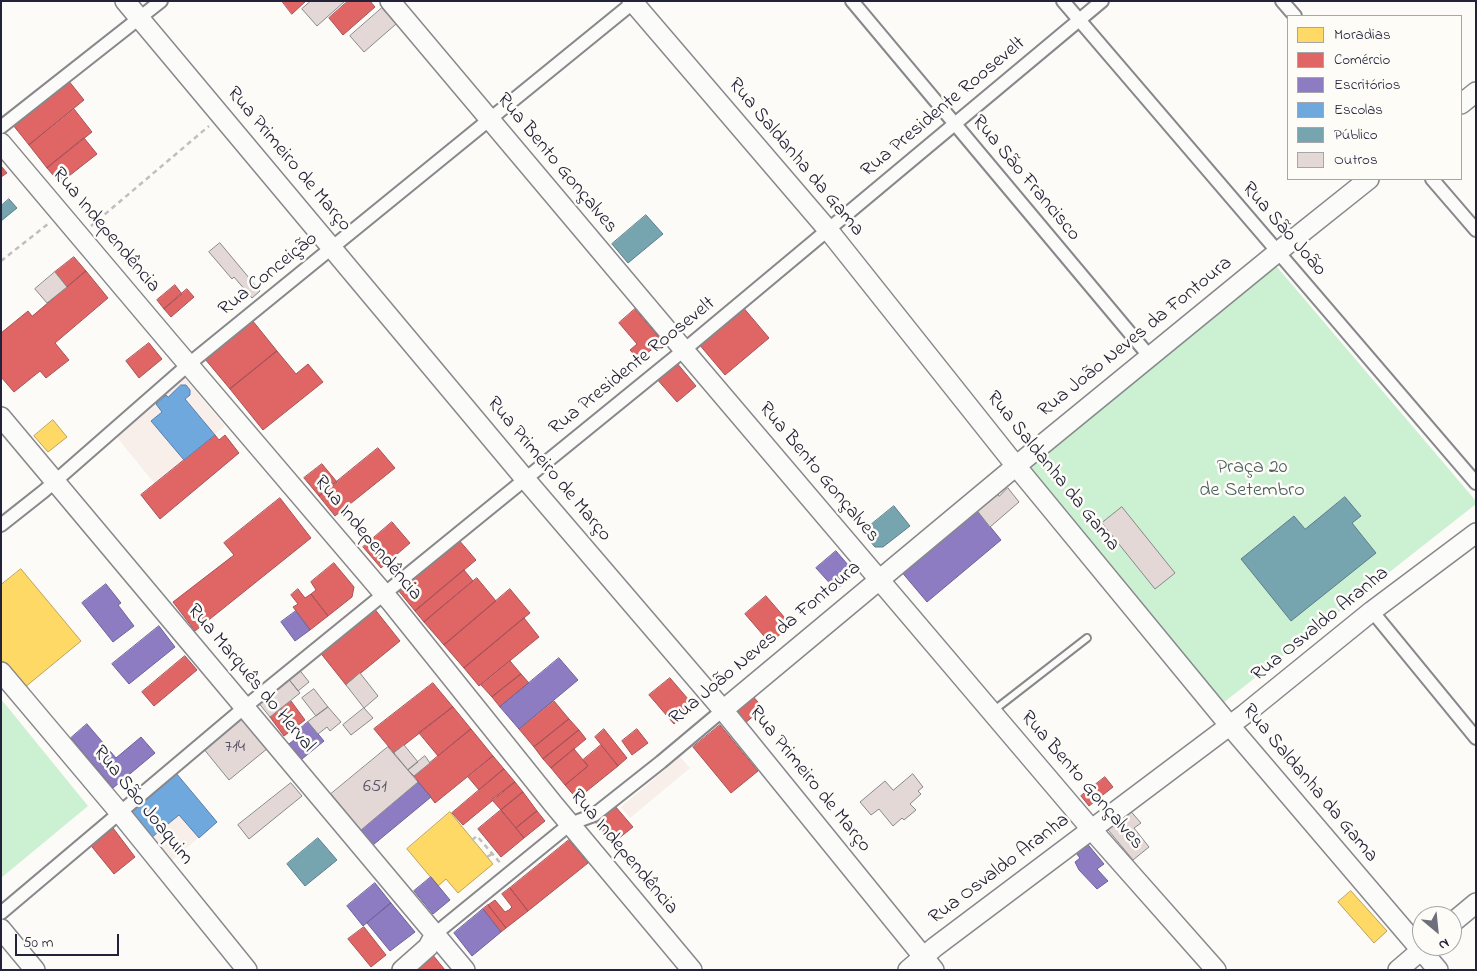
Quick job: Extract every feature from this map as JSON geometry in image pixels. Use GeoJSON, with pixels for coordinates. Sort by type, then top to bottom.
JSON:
{"type":"FeatureCollection","features":[{"type":"Feature","properties":{"kind":"street","name":"Rua Primeiro de Março"},"geometry":{"type":"LineString","coordinates":[[126,1],[526,480],[723,710],[929,964]]}},
{"type":"Feature","properties":{"kind":"street"},"geometry":{"type":"LineString","coordinates":[[1,127],[161,1]]}},
{"type":"Feature","properties":{"kind":"street","name":"Rua Bento Gonçalves"},"geometry":{"type":"LineString","coordinates":[[390,1],[1092,830],[1216,970]]}},
{"type":"Feature","properties":{"kind":"street","name":"Rua São Francisco"},"geometry":{"type":"LineString","coordinates":[[852,1],[1150,358]]}},
{"type":"Feature","properties":{"kind":"street","name":"Rua São João"},"geometry":{"type":"LineString","coordinates":[[1063,1],[1476,482]]}},
{"type":"Feature","properties":{"kind":"street","name":"Rua Presidente Roosevelt"},"geometry":{"type":"LineString","coordinates":[[1,913],[245,707],[385,595],[829,231],[954,123],[1102,1]]}},
{"type":"Feature","properties":{"kind":"street"},"geometry":{"type":"LineString","coordinates":[[1282,1],[1294,15]]}},
{"type":"Feature","properties":{"kind":"street","name":"Rua Conceição"},"geometry":{"type":"LineString","coordinates":[[1,525],[189,364],[490,121],[633,2]]}},
{"type":"Feature","properties":{"kind":"street","name":"Rua Saldanha da Gama"},"geometry":{"type":"LineString","coordinates":[[633,2],[829,231],[1016,466],[1230,726],[1412,934]]}},
{"type":"Feature","properties":{"kind":"street"},"geometry":{"type":"LineString","coordinates":[[1462,103],[1476,92]]}},
{"type":"Feature","properties":{"kind":"street","name":"Rua Independência"},"geometry":{"type":"LineString","coordinates":[[1,143],[385,595],[570,824],[692,970]]}},
{"type":"Feature","properties":{"kind":"street","name":"Rua João Neves da Fontoura"},"geometry":{"type":"LineString","coordinates":[[402,970],[428,948],[435,934],[570,824],[594,815],[661,762],[1016,466],[1368,180]]}},
{"type":"Feature","properties":{"kind":"street"},"geometry":{"type":"LineString","coordinates":[[1433,180],[1476,230]]}},
{"type":"Feature","properties":{"kind":"street","name":"Rua Marquês do Herval"},"geometry":{"type":"LineString","coordinates":[[1,417],[465,970]]}},
{"type":"Feature","properties":{"kind":"street","name":"Rua Osvaldo Aranha"},"geometry":{"type":"LineString","coordinates":[[908,970],[929,964],[1092,830],[1230,726],[1372,612],[1476,533]]}},
{"type":"Feature","properties":{"kind":"street"},"geometry":{"type":"LineString","coordinates":[[1372,612],[1476,738]]}},
{"type":"Feature","properties":{"kind":"street","name":"Rua São Joaquim"},"geometry":{"type":"LineString","coordinates":[[1,672],[247,970]]}},
{"type":"Feature","properties":{"kind":"street"},"geometry":{"type":"LineString","coordinates":[[1462,915],[1476,903]]}},
{"type":"Feature","properties":{"kind":"street"},"geometry":{"type":"LineString","coordinates":[[1,929],[34,970]]}},
{"type":"Feature","properties":{"kind":"street"},"geometry":{"type":"LineString","coordinates":[[1398,970],[1415,956]]}},
{"type":"Feature","properties":{"kind":"street","name":"Rua Saldanha da Gama"},"geometry":{"type":"LineString","coordinates":[[1429,956],[1438,970]]}},
{"type":"Feature","properties":{"kind":"lane"},"geometry":{"type":"LineString","coordinates":[[992,712],[1086,638]]}},
{"type":"Feature","properties":{"kind":"path"},"geometry":{"type":"LineString","coordinates":[[79,236],[222,116]]}},
{"type":"Feature","properties":{"kind":"path"},"geometry":{"type":"LineString","coordinates":[[1,261],[60,213]]}},
{"type":"Feature","properties":{"kind":"path"},"geometry":{"type":"LineString","coordinates":[[472,840],[477,836],[509,874]]}},
{"type":"Feature","properties":{"kind":"path"},"geometry":{"type":"LineString","coordinates":[[487,847],[491,844]]}},
{"type":"Feature","properties":{"kind":"path"},"geometry":{"type":"LineString","coordinates":[[487,857],[492,854]]}},
{"type":"Feature","properties":{"kind":"shaded area"},"geometry":{"type":"Polygon","coordinates":[[[184,377],[225,426],[155,484],[115,435],[184,377]]]}},
{"type":"Feature","properties":{"kind":"shaded area"},"geometry":{"type":"Polygon","coordinates":[[[680,757],[690,768],[630,818],[621,807],[680,757]]]}},
{"type":"Feature","properties":{"kind":"shaded area"},"geometry":{"type":"Polygon","coordinates":[[[176,773],[217,822],[171,861],[129,812],[176,773]]]}},
{"type":"Feature","properties":{"kind":"green space","name":"Praça 20 de Setembro"},"geometry":{"type":"Polygon","coordinates":[[[1272,261],[1476,501],[1476,504],[1223,703],[1024,463],[1272,261]]]}},
{"type":"Feature","properties":{"kind":"green space"},"geometry":{"type":"Polygon","coordinates":[[[1,699],[88,806],[1,878],[1,699]]]}},
{"type":"Feature","properties":{"kind":"building: Moradias"},"geometry":{"type":"Polygon","coordinates":[[[53,420],[67,437],[48,452],[34,436],[53,420]]]}},
{"type":"Feature","properties":{"kind":"building: Moradias"},"geometry":{"type":"Polygon","coordinates":[[[21,569],[81,641],[24,688],[1,661],[1,585],[21,569]]]}},
{"type":"Feature","properties":{"kind":"building: Moradias"},"geometry":{"type":"Polygon","coordinates":[[[450,812],[493,864],[458,893],[446,879],[438,886],[407,849],[450,812]]]}},
{"type":"Feature","properties":{"kind":"building: Moradias"},"geometry":{"type":"Polygon","coordinates":[[[1351,891],[1387,931],[1374,943],[1338,902],[1351,891]]]}},
{"type":"Feature","properties":{"kind":"building: Comércio"},"geometry":{"type":"Polygon","coordinates":[[[282,1],[306,1],[292,14],[282,1]]]}},
{"type":"Feature","properties":{"kind":"building: Comércio"},"geometry":{"type":"Polygon","coordinates":[[[348,1],[370,1],[375,7],[343,35],[329,18],[348,1]]]}},
{"type":"Feature","properties":{"kind":"building: Comércio"},"geometry":{"type":"Polygon","coordinates":[[[68,80],[84,100],[29,145],[13,125],[68,80]]]}},
{"type":"Feature","properties":{"kind":"building: Comércio"},"geometry":{"type":"Polygon","coordinates":[[[74,109],[92,132],[47,168],[29,145],[74,109]]]}},
{"type":"Feature","properties":{"kind":"building: Comércio"},"geometry":{"type":"Polygon","coordinates":[[[84,138],[97,154],[60,183],[47,168],[84,138]]]}},
{"type":"Feature","properties":{"kind":"building: Comércio"},"geometry":{"type":"Polygon","coordinates":[[[1,166],[7,173],[1,177],[1,166]]]}},
{"type":"Feature","properties":{"kind":"building: Comércio"},"geometry":{"type":"Polygon","coordinates":[[[74,257],[86,271],[67,287],[55,272],[74,257]]]}},
{"type":"Feature","properties":{"kind":"building: Comércio"},"geometry":{"type":"Polygon","coordinates":[[[86,271],[108,298],[55,343],[69,360],[46,378],[40,371],[14,392],[1,377],[1,333],[28,311],[32,316],[86,271]]]}},
{"type":"Feature","properties":{"kind":"building: Comércio"},"geometry":{"type":"Polygon","coordinates":[[[175,285],[182,294],[164,309],[157,300],[175,285]]]}},
{"type":"Feature","properties":{"kind":"building: Comércio"},"geometry":{"type":"Polygon","coordinates":[[[187,289],[194,297],[171,317],[164,309],[187,289]]]}},
{"type":"Feature","properties":{"kind":"building: Comércio"},"geometry":{"type":"Polygon","coordinates":[[[742,306],[769,338],[725,375],[698,343],[742,306]]]}},
{"type":"Feature","properties":{"kind":"building: Comércio"},"geometry":{"type":"Polygon","coordinates":[[[635,309],[662,341],[639,360],[630,350],[637,344],[619,323],[635,309]]]}},
{"type":"Feature","properties":{"kind":"building: Comércio"},"geometry":{"type":"Polygon","coordinates":[[[252,320],[277,351],[230,389],[205,359],[252,320]]]}},
{"type":"Feature","properties":{"kind":"building: Comércio"},"geometry":{"type":"Polygon","coordinates":[[[149,343],[162,359],[139,378],[126,361],[149,343]]]}},
{"type":"Feature","properties":{"kind":"building: Comércio"},"geometry":{"type":"Polygon","coordinates":[[[277,351],[296,374],[308,364],[323,382],[263,430],[230,389],[277,351]]]}},
{"type":"Feature","properties":{"kind":"building: Comércio"},"geometry":{"type":"Polygon","coordinates":[[[676,362],[696,386],[677,402],[656,378],[676,362]]]}},
{"type":"Feature","properties":{"kind":"building: Comércio"},"geometry":{"type":"Polygon","coordinates":[[[215,435],[219,440],[225,435],[239,453],[160,519],[141,495],[215,435]]]}},
{"type":"Feature","properties":{"kind":"building: Comércio"},"geometry":{"type":"Polygon","coordinates":[[[378,448],[395,468],[335,516],[319,496],[378,448]]]}},
{"type":"Feature","properties":{"kind":"building: Comércio"},"geometry":{"type":"Polygon","coordinates":[[[322,464],[337,482],[319,496],[304,478],[322,464]]]}},
{"type":"Feature","properties":{"kind":"building: Comércio"},"geometry":{"type":"Polygon","coordinates":[[[280,498],[311,538],[195,631],[173,602],[234,555],[224,543],[280,498]]]}},
{"type":"Feature","properties":{"kind":"building: Comércio"},"geometry":{"type":"Polygon","coordinates":[[[392,522],[410,543],[381,568],[363,547],[392,522]]]}},
{"type":"Feature","properties":{"kind":"building: Comércio"},"geometry":{"type":"Polygon","coordinates":[[[458,539],[476,560],[415,611],[398,590],[458,539]]]}},
{"type":"Feature","properties":{"kind":"building: Comércio"},"geometry":{"type":"Polygon","coordinates":[[[334,563],[354,587],[352,597],[328,616],[311,594],[316,590],[311,582],[334,563]]]}},
{"type":"Feature","properties":{"kind":"building: Comércio"},"geometry":{"type":"Polygon","coordinates":[[[464,570],[473,581],[424,622],[415,611],[464,570]]]}},
{"type":"Feature","properties":{"kind":"building: Comércio"},"geometry":{"type":"Polygon","coordinates":[[[477,578],[496,601],[444,645],[424,622],[477,578]]]}},
{"type":"Feature","properties":{"kind":"building: Comércio"},"geometry":{"type":"Polygon","coordinates":[[[298,589],[305,598],[311,594],[328,616],[310,630],[293,607],[298,604],[291,595],[298,589]]]}},
{"type":"Feature","properties":{"kind":"building: Comércio"},"geometry":{"type":"Polygon","coordinates":[[[510,589],[530,613],[464,668],[444,645],[510,589]]]}},
{"type":"Feature","properties":{"kind":"building: Comércio"},"geometry":{"type":"Polygon","coordinates":[[[766,596],[791,625],[770,643],[745,614],[766,596]]]}},
{"type":"Feature","properties":{"kind":"building: Comércio"},"geometry":{"type":"Polygon","coordinates":[[[373,607],[400,641],[346,685],[319,651],[373,607]]]}},
{"type":"Feature","properties":{"kind":"building: Comércio"},"geometry":{"type":"Polygon","coordinates":[[[524,618],[539,637],[479,686],[464,668],[524,618]]]}},
{"type":"Feature","properties":{"kind":"building: Comércio"},"geometry":{"type":"Polygon","coordinates":[[[185,656],[197,670],[154,706],[142,692],[185,656]]]}},
{"type":"Feature","properties":{"kind":"building: Comércio"},"geometry":{"type":"Polygon","coordinates":[[[510,661],[521,674],[492,697],[481,685],[510,661]]]}},
{"type":"Feature","properties":{"kind":"building: Comércio"},"geometry":{"type":"Polygon","coordinates":[[[521,674],[529,683],[500,707],[492,697],[521,674]]]}},
{"type":"Feature","properties":{"kind":"building: Comércio"},"geometry":{"type":"Polygon","coordinates":[[[670,678],[694,706],[674,724],[649,695],[670,678]]]}},
{"type":"Feature","properties":{"kind":"building: Comércio"},"geometry":{"type":"Polygon","coordinates":[[[433,683],[453,707],[394,753],[374,729],[433,683]]]}},
{"type":"Feature","properties":{"kind":"building: Comércio"},"geometry":{"type":"Polygon","coordinates":[[[751,694],[763,708],[744,724],[732,709],[751,694]]]}},
{"type":"Feature","properties":{"kind":"building: Comércio"},"geometry":{"type":"Polygon","coordinates":[[[291,701],[305,720],[284,736],[270,717],[291,701]]]}},
{"type":"Feature","properties":{"kind":"building: Comércio"},"geometry":{"type":"Polygon","coordinates":[[[554,701],[569,719],[534,747],[519,729],[554,701]]]}},
{"type":"Feature","properties":{"kind":"building: Comércio"},"geometry":{"type":"Polygon","coordinates":[[[453,707],[471,729],[438,756],[419,733],[453,707]]]}},
{"type":"Feature","properties":{"kind":"building: Comércio"},"geometry":{"type":"Polygon","coordinates":[[[569,719],[579,730],[543,759],[534,747],[569,719]]]}},
{"type":"Feature","properties":{"kind":"building: Comércio"},"geometry":{"type":"Polygon","coordinates":[[[720,725],[758,771],[731,793],[693,747],[720,725]]]}},
{"type":"Feature","properties":{"kind":"building: Comércio"},"geometry":{"type":"Polygon","coordinates":[[[471,729],[493,756],[435,803],[414,776],[471,729]]]}},
{"type":"Feature","properties":{"kind":"building: Comércio"},"geometry":{"type":"Polygon","coordinates":[[[604,729],[627,758],[618,766],[595,737],[604,729]]]}},
{"type":"Feature","properties":{"kind":"building: Comércio"},"geometry":{"type":"Polygon","coordinates":[[[637,729],[648,743],[632,755],[622,741],[637,729]]]}},
{"type":"Feature","properties":{"kind":"building: Comércio"},"geometry":{"type":"Polygon","coordinates":[[[579,730],[586,739],[551,768],[543,759],[579,730]]]}},
{"type":"Feature","properties":{"kind":"building: Comércio"},"geometry":{"type":"Polygon","coordinates":[[[601,745],[618,766],[577,799],[565,785],[588,766],[583,760],[601,745]]]}},
{"type":"Feature","properties":{"kind":"building: Comércio"},"geometry":{"type":"Polygon","coordinates":[[[574,749],[588,766],[565,785],[551,768],[574,749]]]}},
{"type":"Feature","properties":{"kind":"building: Comércio"},"geometry":{"type":"Polygon","coordinates":[[[493,756],[504,769],[479,790],[468,777],[493,756]]]}},
{"type":"Feature","properties":{"kind":"building: Comércio"},"geometry":{"type":"Polygon","coordinates":[[[504,769],[515,782],[463,825],[452,813],[504,769]]]}},
{"type":"Feature","properties":{"kind":"building: Comércio"},"geometry":{"type":"Polygon","coordinates":[[[1105,777],[1113,787],[1089,806],[1081,796],[1105,777]]]}},
{"type":"Feature","properties":{"kind":"building: Comércio"},"geometry":{"type":"Polygon","coordinates":[[[515,782],[523,792],[501,810],[492,800],[515,782]]]}},
{"type":"Feature","properties":{"kind":"building: Comércio"},"geometry":{"type":"Polygon","coordinates":[[[523,792],[537,811],[516,828],[501,810],[523,792]]]}},
{"type":"Feature","properties":{"kind":"building: Comércio"},"geometry":{"type":"Polygon","coordinates":[[[615,806],[633,827],[613,843],[595,822],[615,806]]]}},
{"type":"Feature","properties":{"kind":"building: Comércio"},"geometry":{"type":"Polygon","coordinates":[[[501,810],[524,838],[501,857],[478,829],[501,810]]]}},
{"type":"Feature","properties":{"kind":"building: Comércio"},"geometry":{"type":"Polygon","coordinates":[[[537,811],[545,821],[524,838],[516,828],[537,811]]]}},
{"type":"Feature","properties":{"kind":"building: Comércio"},"geometry":{"type":"Polygon","coordinates":[[[110,824],[135,857],[114,874],[88,842],[110,824]]]}},
{"type":"Feature","properties":{"kind":"building: Comércio"},"geometry":{"type":"Polygon","coordinates":[[[569,840],[588,863],[528,911],[510,888],[569,840]]]}},
{"type":"Feature","properties":{"kind":"building: Comércio"},"geometry":{"type":"Polygon","coordinates":[[[510,888],[528,911],[506,928],[488,905],[495,900],[505,912],[509,910],[512,907],[502,894],[510,888]]]}},
{"type":"Feature","properties":{"kind":"building: Comércio"},"geometry":{"type":"Polygon","coordinates":[[[488,905],[506,928],[501,932],[483,909],[488,905]]]}},
{"type":"Feature","properties":{"kind":"building: Comércio"},"geometry":{"type":"Polygon","coordinates":[[[364,927],[386,955],[371,967],[348,939],[364,927]]]}},
{"type":"Feature","properties":{"kind":"building: Comércio"},"geometry":{"type":"Polygon","coordinates":[[[432,954],[445,970],[414,970],[432,954]]]}},
{"type":"Feature","properties":{"kind":"building: Escritórios"},"geometry":{"type":"Polygon","coordinates":[[[975,508],[1001,540],[927,602],[900,570],[975,508]]]}},
{"type":"Feature","properties":{"kind":"building: Escritórios"},"geometry":{"type":"Polygon","coordinates":[[[836,551],[855,573],[836,590],[816,568],[836,551]]]}},
{"type":"Feature","properties":{"kind":"building: Escritórios"},"geometry":{"type":"Polygon","coordinates":[[[106,584],[121,603],[118,605],[134,626],[113,642],[82,603],[106,584]]]}},
{"type":"Feature","properties":{"kind":"building: Escritórios"},"geometry":{"type":"Polygon","coordinates":[[[296,611],[310,630],[295,641],[281,622],[296,611]]]}},
{"type":"Feature","properties":{"kind":"building: Escritórios"},"geometry":{"type":"Polygon","coordinates":[[[159,626],[175,647],[129,684],[112,664],[159,626]]]}},
{"type":"Feature","properties":{"kind":"building: Escritórios"},"geometry":{"type":"Polygon","coordinates":[[[559,658],[578,680],[519,729],[500,707],[559,658]]]}},
{"type":"Feature","properties":{"kind":"building: Escritórios"},"geometry":{"type":"Polygon","coordinates":[[[308,722],[324,741],[302,759],[289,744],[299,736],[296,732],[308,722]]]}},
{"type":"Feature","properties":{"kind":"building: Escritórios"},"geometry":{"type":"Polygon","coordinates":[[[87,724],[116,758],[141,737],[155,753],[113,788],[71,738],[87,724]]]}},
{"type":"Feature","properties":{"kind":"building: Escritórios"},"geometry":{"type":"Polygon","coordinates":[[[418,782],[431,797],[373,845],[361,830],[418,782]]]}},
{"type":"Feature","properties":{"kind":"building: Escritórios"},"geometry":{"type":"Polygon","coordinates":[[[1085,841],[1104,864],[1097,869],[1108,881],[1097,889],[1079,870],[1075,862],[1080,858],[1072,848],[1085,841]]]}},
{"type":"Feature","properties":{"kind":"building: Escritórios"},"geometry":{"type":"Polygon","coordinates":[[[431,877],[450,900],[433,914],[414,891],[431,877]]]}},
{"type":"Feature","properties":{"kind":"building: Escritórios"},"geometry":{"type":"Polygon","coordinates":[[[375,883],[391,903],[363,926],[347,906],[375,883]]]}},
{"type":"Feature","properties":{"kind":"building: Escritórios"},"geometry":{"type":"Polygon","coordinates":[[[391,903],[415,932],[390,951],[367,923],[391,903]]]}},
{"type":"Feature","properties":{"kind":"building: Escritórios"},"geometry":{"type":"Polygon","coordinates":[[[483,909],[501,932],[472,956],[454,933],[483,909]]]}},
{"type":"Feature","properties":{"kind":"building: Escolas"},"geometry":{"type":"Polygon","coordinates":[[[181,385],[186,385],[190,390],[190,395],[185,399],[215,435],[184,460],[151,421],[162,412],[156,404],[166,395],[168,397],[181,385]]]}},
{"type":"Feature","properties":{"kind":"building: Escolas"},"geometry":{"type":"Polygon","coordinates":[[[176,773],[217,822],[199,838],[179,815],[151,838],[129,812],[176,773]]]}},
{"type":"Feature","properties":{"kind":"building: Público"},"geometry":{"type":"Polygon","coordinates":[[[9,199],[17,208],[1,221],[1,206],[9,199]]]}},
{"type":"Feature","properties":{"kind":"building: Público"},"geometry":{"type":"Polygon","coordinates":[[[646,215],[663,234],[628,263],[612,244],[646,215]]]}},
{"type":"Feature","properties":{"kind":"building: Público"},"geometry":{"type":"Polygon","coordinates":[[[1345,497],[1361,516],[1352,523],[1376,553],[1291,621],[1241,559],[1294,516],[1305,529],[1345,497]]]}},
{"type":"Feature","properties":{"kind":"building: Público"},"geometry":{"type":"Polygon","coordinates":[[[894,506],[910,526],[883,547],[875,547],[862,532],[894,506]]]}},
{"type":"Feature","properties":{"kind":"building: Público"},"geometry":{"type":"Polygon","coordinates":[[[318,838],[337,860],[305,886],[287,864],[318,838]]]}},
{"type":"Feature","properties":{"kind":"building: Outros"},"geometry":{"type":"Polygon","coordinates":[[[311,1],[345,1],[317,26],[302,9],[311,1]]]}},
{"type":"Feature","properties":{"kind":"building: Outros"},"geometry":{"type":"Polygon","coordinates":[[[382,8],[396,24],[364,52],[350,36],[382,8]]]}},
{"type":"Feature","properties":{"kind":"building: Outros"},"geometry":{"type":"Polygon","coordinates":[[[220,243],[260,291],[252,298],[234,277],[232,279],[209,252],[220,243]]]}},
{"type":"Feature","properties":{"kind":"building: Outros"},"geometry":{"type":"Polygon","coordinates":[[[55,272],[67,287],[47,303],[35,289],[55,272]]]}},
{"type":"Feature","properties":{"kind":"building: Outros"},"geometry":{"type":"Polygon","coordinates":[[[1008,488],[1019,502],[990,527],[975,508],[996,491],[999,496],[1008,488]]]}},
{"type":"Feature","properties":{"kind":"building: Outros"},"geometry":{"type":"Polygon","coordinates":[[[1122,507],[1175,573],[1155,589],[1102,523],[1122,507]]]}},
{"type":"Feature","properties":{"kind":"building: Outros"},"geometry":{"type":"Polygon","coordinates":[[[298,668],[309,682],[298,691],[287,677],[298,668]]]}},
{"type":"Feature","properties":{"kind":"building: Outros"},"geometry":{"type":"Polygon","coordinates":[[[360,673],[378,696],[364,708],[346,685],[360,673]]]}},
{"type":"Feature","properties":{"kind":"building: Outros"},"geometry":{"type":"Polygon","coordinates":[[[287,677],[300,693],[270,717],[257,701],[287,677]]]}},
{"type":"Feature","properties":{"kind":"building: Outros"},"geometry":{"type":"Polygon","coordinates":[[[314,689],[328,707],[316,716],[302,698],[314,689]]]}},
{"type":"Feature","properties":{"kind":"building: Outros"},"geometry":{"type":"Polygon","coordinates":[[[328,707],[341,722],[330,731],[327,727],[318,734],[308,722],[328,707]]]}},
{"type":"Feature","properties":{"kind":"building: Outros"},"geometry":{"type":"Polygon","coordinates":[[[364,708],[373,718],[351,735],[343,725],[364,708]]]}},
{"type":"Feature","properties":{"kind":"building: Outros"},"geometry":{"type":"Polygon","coordinates":[[[242,717],[268,748],[229,780],[203,748],[242,717]]]}},
{"type":"Feature","properties":{"kind":"building: Outros"},"geometry":{"type":"Polygon","coordinates":[[[404,745],[418,762],[408,770],[394,753],[404,745]]]}},
{"type":"Feature","properties":{"kind":"building: Outros"},"geometry":{"type":"Polygon","coordinates":[[[388,747],[418,782],[361,830],[331,794],[388,747]]]}},
{"type":"Feature","properties":{"kind":"building: Outros"},"geometry":{"type":"Polygon","coordinates":[[[425,756],[430,763],[414,776],[408,770],[425,756]]]}},
{"type":"Feature","properties":{"kind":"building: Outros"},"geometry":{"type":"Polygon","coordinates":[[[913,774],[923,787],[918,791],[921,794],[910,804],[916,810],[893,826],[879,809],[871,815],[860,802],[885,781],[893,790],[913,774]]]}},
{"type":"Feature","properties":{"kind":"building: Outros"},"geometry":{"type":"Polygon","coordinates":[[[291,783],[302,796],[249,839],[238,825],[291,783]]]}},
{"type":"Feature","properties":{"kind":"building: Outros"},"geometry":{"type":"Polygon","coordinates":[[[1127,807],[1141,823],[1134,828],[1149,847],[1133,860],[1104,825],[1127,807]]]}}]}
